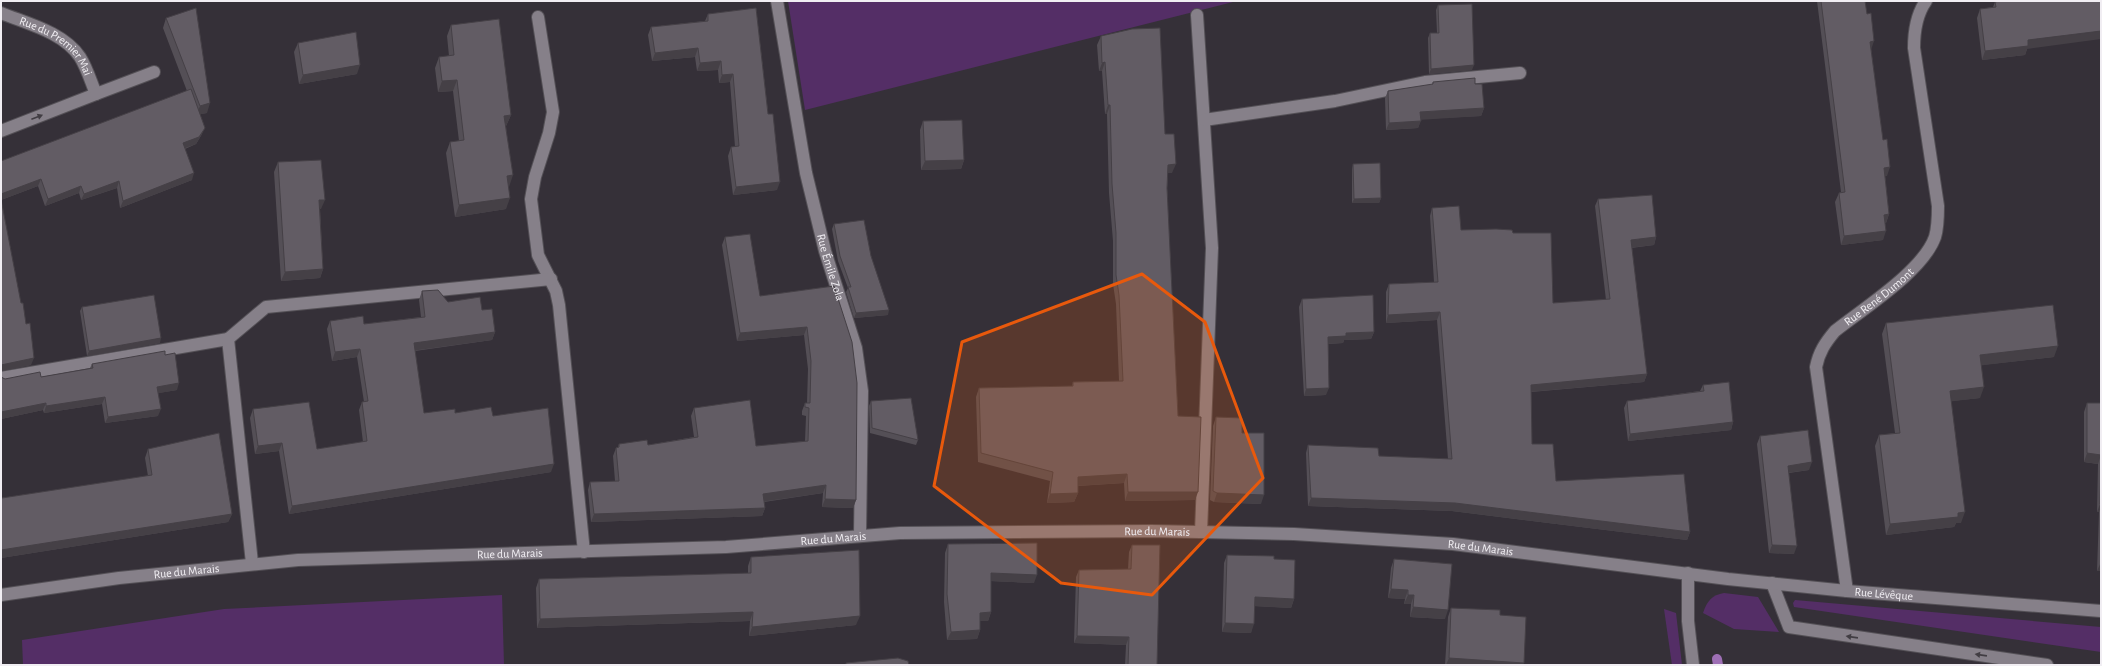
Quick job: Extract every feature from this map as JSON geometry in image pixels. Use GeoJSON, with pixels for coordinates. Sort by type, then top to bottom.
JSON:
{"type":"FeatureCollection","features":[{"type":"Feature","properties":{"kind":"street","name":"Rue Émile Zola"},"geometry":{"type":"LineString","coordinates":[[777,1],[806,173],[826,251],[856,348],[860,370],[862,391],[860,535]]}},
{"type":"Feature","properties":{"kind":"street","name":"Rue René Dumont"},"geometry":{"type":"LineString","coordinates":[[1847,591],[1816,367],[1818,354],[1835,331],[1918,264],[1929,250],[1935,236],[1938,223],[1938,206],[1914,48],[1914,33],[1917,19],[1926,1]]}},
{"type":"Feature","properties":{"kind":"street","name":"Rue du Premier Mai"},"geometry":{"type":"LineString","coordinates":[[1,13],[58,37],[70,46],[81,58],[96,94]]}},
{"type":"Feature","properties":{"kind":"street"},"geometry":{"type":"LineString","coordinates":[[1197,15],[1212,248],[1201,532]]}},
{"type":"Feature","properties":{"kind":"street"},"geometry":{"type":"LineString","coordinates":[[538,17],[553,112],[549,133],[535,177],[531,199],[537,249],[551,279],[558,306],[584,552]]}},
{"type":"Feature","properties":{"kind":"street","name":"Rue du Premier Mai"},"geometry":{"type":"LineString","coordinates":[[1,131],[154,72]]}},
{"type":"Feature","properties":{"kind":"street"},"geometry":{"type":"LineString","coordinates":[[1204,120],[1334,101],[1425,82],[1520,73]]}},
{"type":"Feature","properties":{"kind":"street"},"geometry":{"type":"LineString","coordinates":[[1,378],[228,339],[266,307],[551,279]]}},
{"type":"Feature","properties":{"kind":"street"},"geometry":{"type":"LineString","coordinates":[[228,339],[252,563]]}},
{"type":"Feature","properties":{"kind":"street","name":"Rue du Marais"},"geometry":{"type":"LineString","coordinates":[[1,596],[119,578],[252,563],[298,560],[726,547],[860,535],[925,532],[1070,530],[1309,534],[1445,543],[1666,570]]}},
{"type":"Feature","properties":{"kind":"street","name":"Rue Lévêque"},"geometry":{"type":"LineString","coordinates":[[1666,570],[1847,591],[2101,611]]}},
{"type":"Feature","properties":{"kind":"street"},"geometry":{"type":"LineString","coordinates":[[1688,573],[1688,621],[1693,665]]}},
{"type":"Feature","properties":{"kind":"street"},"geometry":{"type":"LineString","coordinates":[[1772,583],[1789,627],[2047,665]]}},
{"type":"Feature","properties":{"kind":"highlighted area"},"geometry":{"type":"Polygon","coordinates":[[[1142,274],[1205,322],[1263,478],[1152,595],[1061,583],[934,486],[962,342],[1142,274]]]}},
{"type":"Feature","properties":{"kind":"shaded area"},"geometry":{"type":"Polygon","coordinates":[[[788,1],[1237,1],[805,110],[788,1]]]}},
{"type":"Feature","properties":{"kind":"shaded area"},"geometry":{"type":"Polygon","coordinates":[[[1724,593],[1758,597],[1779,632],[1734,629],[1703,613],[1710,599],[1716,595],[1724,593]]]}},
{"type":"Feature","properties":{"kind":"shaded area"},"geometry":{"type":"Polygon","coordinates":[[[502,595],[504,665],[23,665],[22,640],[224,609],[502,595]]]}},
{"type":"Feature","properties":{"kind":"shaded area"},"geometry":{"type":"Polygon","coordinates":[[[1795,600],[2101,627],[2101,652],[1794,607],[1793,603],[1795,600]]]}},
{"type":"Feature","properties":{"kind":"shaded area"},"geometry":{"type":"Polygon","coordinates":[[[1664,609],[1676,613],[1682,665],[1672,665],[1664,609]]]}},
{"type":"Feature","properties":{"kind":"building"},"geometry":{"type":"Polygon","coordinates":[[[1821,1],[1865,1],[1867,14],[1871,13],[1874,41],[1870,42],[1883,140],[1887,139],[1890,167],[1884,168],[1889,214],[1884,215],[1886,231],[1844,236],[1839,193],[1845,192],[1821,1]]]}},
{"type":"Feature","properties":{"kind":"building"},"geometry":{"type":"Polygon","coordinates":[[[2101,1],[2101,31],[2028,40],[2028,46],[1985,51],[1980,9],[1996,7],[1995,2],[2101,1]]]}},
{"type":"Feature","properties":{"kind":"building"},"geometry":{"type":"Polygon","coordinates":[[[1472,4],[1474,65],[1431,69],[1430,33],[1439,33],[1438,5],[1472,4]]]}},
{"type":"Feature","properties":{"kind":"building"},"geometry":{"type":"Polygon","coordinates":[[[196,8],[210,103],[200,106],[166,18],[196,8]]]}},
{"type":"Feature","properties":{"kind":"building"},"geometry":{"type":"Polygon","coordinates":[[[756,8],[768,114],[773,114],[780,182],[736,187],[731,147],[739,146],[733,74],[722,75],[721,61],[700,63],[698,48],[655,53],[651,27],[708,21],[708,14],[756,8]]]}},
{"type":"Feature","properties":{"kind":"building"},"geometry":{"type":"Polygon","coordinates":[[[499,19],[511,115],[504,116],[513,175],[507,176],[510,198],[459,205],[450,142],[464,140],[457,80],[442,81],[439,57],[454,55],[451,25],[499,19]]]}},
{"type":"Feature","properties":{"kind":"building"},"geometry":{"type":"Polygon","coordinates":[[[1160,28],[1165,134],[1174,134],[1176,164],[1168,165],[1167,188],[1178,416],[1201,417],[1198,492],[1128,492],[1127,474],[1078,477],[1078,493],[1050,494],[1053,472],[981,453],[979,388],[1073,386],[1073,382],[1123,381],[1119,295],[1116,275],[1116,233],[1112,184],[1110,105],[1108,105],[1105,62],[1102,63],[1101,36],[1132,29],[1160,28]]]}},
{"type":"Feature","properties":{"kind":"building"},"geometry":{"type":"Polygon","coordinates":[[[356,32],[360,65],[303,75],[298,43],[356,32]]]}},
{"type":"Feature","properties":{"kind":"building"},"geometry":{"type":"Polygon","coordinates":[[[1475,78],[1475,84],[1482,84],[1484,108],[1420,112],[1421,121],[1389,123],[1388,91],[1433,84],[1433,82],[1475,78]]]}},
{"type":"Feature","properties":{"kind":"building"},"geometry":{"type":"Polygon","coordinates":[[[191,89],[205,128],[199,137],[183,143],[194,173],[123,201],[119,181],[84,194],[81,186],[48,199],[41,179],[1,194],[1,161],[191,89]]]}},
{"type":"Feature","properties":{"kind":"building"},"geometry":{"type":"Polygon","coordinates":[[[962,120],[964,160],[925,161],[923,121],[962,120]]]}},
{"type":"Feature","properties":{"kind":"building"},"geometry":{"type":"Polygon","coordinates":[[[321,160],[325,200],[319,200],[323,269],[285,272],[278,162],[321,160]]]}},
{"type":"Feature","properties":{"kind":"building"},"geometry":{"type":"Polygon","coordinates":[[[1380,163],[1381,198],[1354,199],[1353,164],[1380,163]]]}},
{"type":"Feature","properties":{"kind":"building"},"geometry":{"type":"Polygon","coordinates":[[[1652,195],[1656,237],[1631,240],[1647,374],[1531,385],[1532,444],[1553,444],[1556,481],[1684,474],[1690,532],[1455,503],[1311,498],[1308,445],[1378,448],[1379,456],[1452,459],[1440,312],[1388,315],[1389,284],[1438,282],[1432,208],[1459,206],[1461,230],[1496,229],[1512,230],[1513,233],[1551,233],[1553,303],[1610,299],[1598,199],[1652,195]]]}},
{"type":"Feature","properties":{"kind":"building"},"geometry":{"type":"Polygon","coordinates":[[[1,199],[21,303],[23,303],[26,324],[30,323],[34,358],[1,365],[1,199]]]}},
{"type":"Feature","properties":{"kind":"building"},"geometry":{"type":"Polygon","coordinates":[[[864,220],[871,256],[889,310],[856,313],[848,287],[851,287],[840,256],[834,224],[864,220]]]}},
{"type":"Feature","properties":{"kind":"building"},"geometry":{"type":"Polygon","coordinates":[[[750,234],[760,296],[834,286],[852,342],[857,383],[856,500],[825,499],[826,485],[763,494],[765,508],[594,514],[590,482],[619,481],[616,448],[619,447],[619,444],[647,440],[648,445],[698,437],[694,408],[750,400],[756,446],[808,441],[809,408],[805,407],[805,403],[810,403],[811,361],[807,327],[740,333],[725,237],[750,234]]]}},
{"type":"Feature","properties":{"kind":"building"},"geometry":{"type":"Polygon","coordinates":[[[438,290],[448,302],[480,297],[482,310],[492,309],[495,332],[414,343],[424,413],[455,409],[455,413],[491,407],[493,416],[548,408],[554,464],[292,506],[282,443],[258,446],[253,409],[309,402],[317,449],[367,441],[362,402],[368,401],[360,349],[335,352],[330,321],[363,316],[364,324],[425,317],[422,291],[438,290]]]}},
{"type":"Feature","properties":{"kind":"building"},"geometry":{"type":"Polygon","coordinates":[[[154,295],[161,338],[89,351],[82,307],[154,295]]]}},
{"type":"Feature","properties":{"kind":"building"},"geometry":{"type":"Polygon","coordinates":[[[1373,295],[1374,332],[1346,333],[1346,336],[1328,337],[1329,388],[1306,389],[1302,299],[1373,295]]]}},
{"type":"Feature","properties":{"kind":"building"},"geometry":{"type":"Polygon","coordinates":[[[2053,305],[2058,346],[1980,355],[1984,387],[1950,391],[1965,512],[1958,513],[1958,517],[1890,524],[1879,435],[1900,433],[1886,323],[2053,305]]]}},
{"type":"Feature","properties":{"kind":"building"},"geometry":{"type":"Polygon","coordinates":[[[165,351],[165,355],[175,353],[179,383],[157,387],[161,409],[108,417],[105,397],[46,406],[46,403],[1,412],[1,377],[5,379],[40,372],[41,377],[93,368],[92,364],[165,351]]]}},
{"type":"Feature","properties":{"kind":"building"},"geometry":{"type":"Polygon","coordinates":[[[1729,382],[1733,422],[1630,434],[1627,401],[1704,391],[1703,385],[1729,382]]]}},
{"type":"Feature","properties":{"kind":"building"},"geometry":{"type":"Polygon","coordinates":[[[911,398],[918,440],[872,428],[871,401],[911,398]]]}},
{"type":"Feature","properties":{"kind":"building"},"geometry":{"type":"Polygon","coordinates":[[[2087,403],[2101,403],[2101,455],[2087,453],[2087,403]]]}},
{"type":"Feature","properties":{"kind":"building"},"geometry":{"type":"Polygon","coordinates":[[[1216,417],[1242,418],[1242,433],[1264,433],[1264,495],[1217,493],[1213,491],[1216,417]]]}},
{"type":"Feature","properties":{"kind":"building"},"geometry":{"type":"Polygon","coordinates":[[[1808,430],[1812,462],[1788,466],[1797,546],[1772,545],[1760,436],[1808,430]]]}},
{"type":"Feature","properties":{"kind":"building"},"geometry":{"type":"Polygon","coordinates":[[[219,433],[232,514],[1,550],[1,495],[2,498],[152,475],[148,449],[219,433]]]}},
{"type":"Feature","properties":{"kind":"building"},"geometry":{"type":"Polygon","coordinates":[[[2101,462],[2101,504],[2100,504],[2101,462]]]}},
{"type":"Feature","properties":{"kind":"building"},"geometry":{"type":"Polygon","coordinates":[[[1037,543],[1037,575],[991,573],[991,612],[980,613],[980,630],[951,632],[947,594],[948,544],[1037,543]]]}},
{"type":"Feature","properties":{"kind":"building"},"geometry":{"type":"Polygon","coordinates":[[[1132,545],[1160,545],[1157,665],[1128,665],[1129,637],[1077,636],[1079,570],[1131,569],[1132,545]]]}},
{"type":"Feature","properties":{"kind":"building"},"geometry":{"type":"Polygon","coordinates":[[[859,550],[860,616],[752,627],[753,612],[540,619],[539,579],[751,573],[751,557],[859,550]]]}},
{"type":"Feature","properties":{"kind":"building"},"geometry":{"type":"Polygon","coordinates":[[[1227,555],[1274,556],[1274,559],[1295,560],[1294,599],[1255,597],[1254,624],[1225,623],[1227,555]]]}},
{"type":"Feature","properties":{"kind":"building"},"geometry":{"type":"Polygon","coordinates":[[[1394,559],[1452,564],[1448,610],[1413,607],[1414,595],[1408,595],[1408,590],[1391,589],[1394,559]]]}},
{"type":"Feature","properties":{"kind":"building"},"geometry":{"type":"Polygon","coordinates":[[[1451,608],[1500,610],[1500,615],[1526,617],[1524,663],[1449,658],[1451,608]]]}},
{"type":"Feature","properties":{"kind":"building"},"geometry":{"type":"Polygon","coordinates":[[[898,658],[908,661],[909,665],[846,665],[846,663],[898,658]]]}},
{"type":"Feature","properties":{"kind":"waterway"},"geometry":{"type":"LineString","coordinates":[[1717,659],[1718,665]]}}]}
